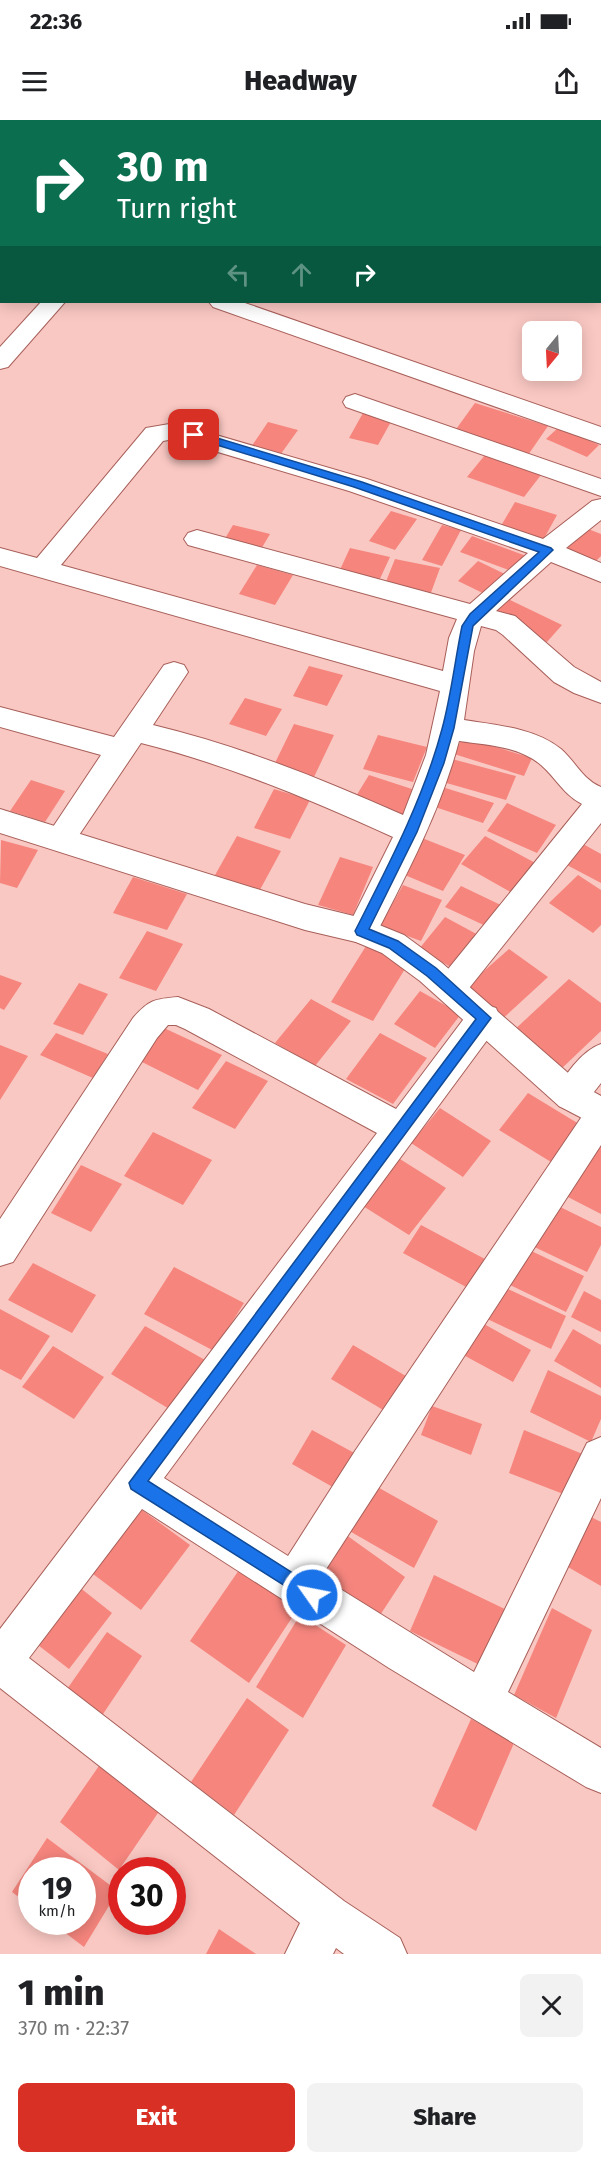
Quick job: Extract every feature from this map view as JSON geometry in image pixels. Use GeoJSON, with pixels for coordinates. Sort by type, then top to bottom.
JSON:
{"type":"FeatureCollection","features":[{"type":"Feature","properties":{"kind":"street"},"geometry":{"type":"LineString","coordinates":[[0,362],[52,303]]}},
{"type":"Feature","properties":{"kind":"street"},"geometry":{"type":"LineString","coordinates":[[224,303],[601,436]]}},
{"type":"Feature","properties":{"kind":"street"},"geometry":{"type":"LineString","coordinates":[[355,402],[601,488]]}},
{"type":"Feature","properties":{"kind":"street"},"geometry":{"type":"LineString","coordinates":[[43,569],[155,434],[164,431],[194,435],[358,485],[547,550],[601,573]]}},
{"type":"Feature","properties":{"kind":"street"},"geometry":{"type":"LineString","coordinates":[[362,931],[411,832],[448,728],[464,633],[474,616],[547,550],[601,507]]}},
{"type":"Feature","properties":{"kind":"street"},"geometry":{"type":"LineString","coordinates":[[197,539],[505,623],[519,632],[558,671],[580,685],[601,693]]}},
{"type":"Feature","properties":{"kind":"street"},"geometry":{"type":"LineString","coordinates":[[0,557],[455,685]]}},
{"type":"Feature","properties":{"kind":"street"},"geometry":{"type":"LineString","coordinates":[[60,839],[174,672]]}},
{"type":"Feature","properties":{"kind":"street"},"geometry":{"type":"LineString","coordinates":[[0,717],[127,741],[180,741],[317,789],[411,832]]}},
{"type":"Feature","properties":{"kind":"street"},"geometry":{"type":"LineString","coordinates":[[448,728],[516,742],[542,751],[556,760],[578,789],[601,800],[451,988]]}},
{"type":"Feature","properties":{"kind":"street"},"geometry":{"type":"LineString","coordinates":[[0,821],[305,917],[362,931],[393,944],[451,988],[571,1096],[601,1114],[375,1455],[294,1583]]}},
{"type":"Feature","properties":{"kind":"street"},"geometry":{"type":"LineString","coordinates":[[0,1250],[145,1028],[159,1012],[178,1011],[197,1019],[401,1129]]}},
{"type":"Feature","properties":{"kind":"street"},"geometry":{"type":"LineString","coordinates":[[384,1954],[318,1936],[1,1662],[484,1018]]}},
{"type":"Feature","properties":{"kind":"street"},"geometry":{"type":"LineString","coordinates":[[571,1096],[601,1058]]}},
{"type":"Feature","properties":{"kind":"street"},"geometry":{"type":"LineString","coordinates":[[482,1700],[601,1456]]}},
{"type":"Feature","properties":{"kind":"street"},"geometry":{"type":"LineString","coordinates":[[137,1483],[294,1583],[601,1772]]}},
{"type":"Feature","properties":{"kind":"building"},"geometry":{"type":"Polygon","coordinates":[[[475,403],[548,426],[526,458],[454,432],[475,403]]]}},
{"type":"Feature","properties":{"kind":"building"},"geometry":{"type":"Polygon","coordinates":[[[363,413],[392,420],[378,445],[349,438],[363,413]]]}},
{"type":"Feature","properties":{"kind":"building"},"geometry":{"type":"Polygon","coordinates":[[[268,422],[298,430],[278,458],[249,450],[268,422]]]}},
{"type":"Feature","properties":{"kind":"building"},"geometry":{"type":"Polygon","coordinates":[[[559,427],[599,445],[587,457],[546,439],[559,427]]]}},
{"type":"Feature","properties":{"kind":"building"},"geometry":{"type":"Polygon","coordinates":[[[485,455],[541,475],[524,497],[467,477],[485,455]]]}},
{"type":"Feature","properties":{"kind":"building"},"geometry":{"type":"Polygon","coordinates":[[[515,502],[557,515],[541,544],[498,531],[515,502]]]}},
{"type":"Feature","properties":{"kind":"building"},"geometry":{"type":"Polygon","coordinates":[[[391,511],[417,519],[395,550],[369,541],[391,511]]]}},
{"type":"Feature","properties":{"kind":"building"},"geometry":{"type":"Polygon","coordinates":[[[233,525],[270,534],[260,551],[223,542],[233,525]]]}},
{"type":"Feature","properties":{"kind":"building"},"geometry":{"type":"Polygon","coordinates":[[[442,525],[461,530],[442,566],[422,560],[442,525]]]}},
{"type":"Feature","properties":{"kind":"building"},"geometry":{"type":"Polygon","coordinates":[[[583,527],[601,534],[601,556],[592,565],[561,551],[583,527]]]}},
{"type":"Feature","properties":{"kind":"building"},"geometry":{"type":"Polygon","coordinates":[[[472,536],[529,557],[517,573],[460,552],[472,536]]]}},
{"type":"Feature","properties":{"kind":"building"},"geometry":{"type":"Polygon","coordinates":[[[350,548],[390,557],[378,583],[338,574],[350,548]]]}},
{"type":"Feature","properties":{"kind":"building"},"geometry":{"type":"Polygon","coordinates":[[[395,559],[440,568],[429,598],[383,589],[395,559]]]}},
{"type":"Feature","properties":{"kind":"building"},"geometry":{"type":"Polygon","coordinates":[[[478,561],[513,578],[493,598],[458,581],[478,561]]]}},
{"type":"Feature","properties":{"kind":"building"},"geometry":{"type":"Polygon","coordinates":[[[257,565],[293,575],[275,605],[239,594],[257,565]]]}},
{"type":"Feature","properties":{"kind":"building"},"geometry":{"type":"Polygon","coordinates":[[[506,598],[562,625],[547,642],[490,614],[506,598]]]}},
{"type":"Feature","properties":{"kind":"building"},"geometry":{"type":"Polygon","coordinates":[[[309,666],[343,675],[327,706],[293,696],[309,666]]]}},
{"type":"Feature","properties":{"kind":"building"},"geometry":{"type":"Polygon","coordinates":[[[245,698],[282,709],[266,736],[229,724],[245,698]]]}},
{"type":"Feature","properties":{"kind":"building"},"geometry":{"type":"Polygon","coordinates":[[[294,724],[334,735],[314,777],[273,767],[294,724]]]}},
{"type":"Feature","properties":{"kind":"building"},"geometry":{"type":"Polygon","coordinates":[[[378,735],[427,747],[413,782],[363,769],[378,735]]]}},
{"type":"Feature","properties":{"kind":"building"},"geometry":{"type":"Polygon","coordinates":[[[463,737],[532,758],[524,776],[454,754],[463,737]]]}},
{"type":"Feature","properties":{"kind":"building"},"geometry":{"type":"Polygon","coordinates":[[[452,759],[516,776],[506,800],[443,782],[452,759]]]}},
{"type":"Feature","properties":{"kind":"building"},"geometry":{"type":"Polygon","coordinates":[[[369,775],[418,791],[403,818],[353,801],[369,775]]]}},
{"type":"Feature","properties":{"kind":"building"},"geometry":{"type":"Polygon","coordinates":[[[31,780],[65,791],[45,822],[10,811],[31,780]]]}},
{"type":"Feature","properties":{"kind":"building"},"geometry":{"type":"Polygon","coordinates":[[[442,787],[494,803],[483,823],[432,806],[442,787]]]}},
{"type":"Feature","properties":{"kind":"building"},"geometry":{"type":"Polygon","coordinates":[[[274,789],[310,800],[290,839],[254,828],[274,789]]]}},
{"type":"Feature","properties":{"kind":"building"},"geometry":{"type":"Polygon","coordinates":[[[507,803],[556,825],[537,853],[487,831],[507,803]]]}},
{"type":"Feature","properties":{"kind":"building"},"geometry":{"type":"Polygon","coordinates":[[[237,836],[281,851],[255,899],[210,884],[237,836]]]}},
{"type":"Feature","properties":{"kind":"building"},"geometry":{"type":"Polygon","coordinates":[[[485,836],[539,865],[514,894],[461,864],[485,836]]]}},
{"type":"Feature","properties":{"kind":"building"},"geometry":{"type":"Polygon","coordinates":[[[422,838],[465,855],[443,891],[400,873],[422,838]]]}},
{"type":"Feature","properties":{"kind":"building"},"geometry":{"type":"Polygon","coordinates":[[[1,840],[38,850],[17,888],[0,883],[1,840]]]}},
{"type":"Feature","properties":{"kind":"building"},"geometry":{"type":"Polygon","coordinates":[[[583,844],[601,854],[601,883],[565,864],[583,844]]]}},
{"type":"Feature","properties":{"kind":"building"},"geometry":{"type":"Polygon","coordinates":[[[340,857],[373,867],[353,915],[318,905],[340,857]]]}},
{"type":"Feature","properties":{"kind":"building"},"geometry":{"type":"Polygon","coordinates":[[[578,875],[601,890],[601,925],[593,933],[549,903],[578,875]]]}},
{"type":"Feature","properties":{"kind":"building"},"geometry":{"type":"Polygon","coordinates":[[[133,877],[187,894],[167,930],[113,913],[133,877]]]}},
{"type":"Feature","properties":{"kind":"building"},"geometry":{"type":"Polygon","coordinates":[[[403,885],[442,900],[421,941],[380,926],[403,885]]]}},
{"type":"Feature","properties":{"kind":"building"},"geometry":{"type":"Polygon","coordinates":[[[461,886],[505,907],[490,928],[445,907],[461,886]]]}},
{"type":"Feature","properties":{"kind":"building"},"geometry":{"type":"Polygon","coordinates":[[[445,917],[482,937],[456,970],[419,949],[445,917]]]}},
{"type":"Feature","properties":{"kind":"building"},"geometry":{"type":"Polygon","coordinates":[[[147,931],[183,944],[156,991],[119,978],[147,931]]]}},
{"type":"Feature","properties":{"kind":"building"},"geometry":{"type":"Polygon","coordinates":[[[366,946],[408,964],[373,1021],[331,1002],[366,946]]]}},
{"type":"Feature","properties":{"kind":"building"},"geometry":{"type":"Polygon","coordinates":[[[509,949],[548,977],[499,1022],[460,992],[509,949]]]}},
{"type":"Feature","properties":{"kind":"building"},"geometry":{"type":"Polygon","coordinates":[[[0,975],[22,983],[4,1010],[0,1008],[0,975]]]}},
{"type":"Feature","properties":{"kind":"building"},"geometry":{"type":"Polygon","coordinates":[[[569,979],[601,1003],[601,1031],[560,1070],[511,1033],[569,979]]]}},
{"type":"Feature","properties":{"kind":"building"},"geometry":{"type":"Polygon","coordinates":[[[79,983],[108,994],[83,1035],[53,1024],[79,983]]]}},
{"type":"Feature","properties":{"kind":"building"},"geometry":{"type":"Polygon","coordinates":[[[420,991],[461,1014],[435,1048],[394,1024],[420,991]]]}},
{"type":"Feature","properties":{"kind":"building"},"geometry":{"type":"Polygon","coordinates":[[[311,999],[351,1021],[315,1066],[275,1043],[311,999]]]}},
{"type":"Feature","properties":{"kind":"building"},"geometry":{"type":"Polygon","coordinates":[[[164,1028],[222,1055],[198,1090],[140,1061],[164,1028]]]}},
{"type":"Feature","properties":{"kind":"building"},"geometry":{"type":"Polygon","coordinates":[[[56,1033],[108,1054],[93,1078],[40,1055],[56,1033]]]}},
{"type":"Feature","properties":{"kind":"building"},"geometry":{"type":"Polygon","coordinates":[[[380,1033],[427,1058],[393,1104],[346,1079],[380,1033]]]}},
{"type":"Feature","properties":{"kind":"building"},"geometry":{"type":"Polygon","coordinates":[[[0,1045],[28,1056],[0,1100],[0,1045]]]}},
{"type":"Feature","properties":{"kind":"building"},"geometry":{"type":"Polygon","coordinates":[[[226,1061],[268,1081],[235,1129],[192,1108],[226,1061]]]}},
{"type":"Feature","properties":{"kind":"building"},"geometry":{"type":"Polygon","coordinates":[[[528,1093],[579,1124],[551,1162],[499,1130],[528,1093]]]}},
{"type":"Feature","properties":{"kind":"building"},"geometry":{"type":"Polygon","coordinates":[[[440,1108],[491,1141],[463,1177],[411,1143],[440,1108]]]}},
{"type":"Feature","properties":{"kind":"building"},"geometry":{"type":"Polygon","coordinates":[[[601,1130],[601,1214],[564,1195],[601,1130]]]}},
{"type":"Feature","properties":{"kind":"building"},"geometry":{"type":"Polygon","coordinates":[[[153,1132],[212,1160],[183,1205],[124,1176],[153,1132]]]}},
{"type":"Feature","properties":{"kind":"building"},"geometry":{"type":"Polygon","coordinates":[[[392,1154],[446,1188],[409,1235],[355,1201],[392,1154]]]}},
{"type":"Feature","properties":{"kind":"building"},"geometry":{"type":"Polygon","coordinates":[[[81,1165],[122,1184],[91,1232],[51,1213],[81,1165]]]}},
{"type":"Feature","properties":{"kind":"building"},"geometry":{"type":"Polygon","coordinates":[[[548,1201],[601,1227],[601,1245],[587,1272],[526,1243],[548,1201]]]}},
{"type":"Feature","properties":{"kind":"building"},"geometry":{"type":"Polygon","coordinates":[[[421,1225],[498,1266],[481,1295],[403,1253],[421,1225]]]}},
{"type":"Feature","properties":{"kind":"building"},"geometry":{"type":"Polygon","coordinates":[[[523,1247],[584,1276],[566,1312],[504,1282],[523,1247]]]}},
{"type":"Feature","properties":{"kind":"building"},"geometry":{"type":"Polygon","coordinates":[[[33,1263],[96,1295],[72,1333],[8,1300],[33,1263]]]}},
{"type":"Feature","properties":{"kind":"building"},"geometry":{"type":"Polygon","coordinates":[[[174,1267],[244,1303],[214,1351],[144,1314],[174,1267]]]}},
{"type":"Feature","properties":{"kind":"building"},"geometry":{"type":"Polygon","coordinates":[[[497,1284],[566,1316],[551,1349],[481,1316],[497,1284]]]}},
{"type":"Feature","properties":{"kind":"building"},"geometry":{"type":"Polygon","coordinates":[[[584,1291],[601,1300],[601,1332],[571,1317],[584,1291]]]}},
{"type":"Feature","properties":{"kind":"building"},"geometry":{"type":"Polygon","coordinates":[[[0,1309],[50,1336],[21,1380],[0,1369],[0,1309]]]}},
{"type":"Feature","properties":{"kind":"building"},"geometry":{"type":"Polygon","coordinates":[[[475,1319],[531,1350],[513,1382],[456,1351],[475,1319]]]}},
{"type":"Feature","properties":{"kind":"building"},"geometry":{"type":"Polygon","coordinates":[[[145,1326],[205,1360],[171,1410],[111,1374],[145,1326]]]}},
{"type":"Feature","properties":{"kind":"building"},"geometry":{"type":"Polygon","coordinates":[[[573,1329],[601,1345],[601,1388],[554,1361],[573,1329]]]}},
{"type":"Feature","properties":{"kind":"building"},"geometry":{"type":"Polygon","coordinates":[[[353,1345],[416,1382],[395,1417],[331,1379],[353,1345]]]}},
{"type":"Feature","properties":{"kind":"building"},"geometry":{"type":"Polygon","coordinates":[[[53,1346],[104,1377],[74,1419],[22,1387],[53,1346]]]}},
{"type":"Feature","properties":{"kind":"building"},"geometry":{"type":"Polygon","coordinates":[[[548,1370],[601,1396],[601,1419],[591,1442],[530,1412],[548,1370]]]}},
{"type":"Feature","properties":{"kind":"building"},"geometry":{"type":"Polygon","coordinates":[[[432,1406],[482,1424],[471,1455],[421,1435],[432,1406]]]}},
{"type":"Feature","properties":{"kind":"building"},"geometry":{"type":"Polygon","coordinates":[[[312,1430],[358,1455],[338,1490],[292,1464],[312,1430]]]}},
{"type":"Feature","properties":{"kind":"building"},"geometry":{"type":"Polygon","coordinates":[[[524,1430],[585,1455],[571,1497],[509,1473],[524,1430]]]}},
{"type":"Feature","properties":{"kind":"building"},"geometry":{"type":"Polygon","coordinates":[[[365,1480],[438,1521],[414,1568],[339,1525],[365,1480]]]}},
{"type":"Feature","properties":{"kind":"building"},"geometry":{"type":"Polygon","coordinates":[[[138,1507],[190,1545],[141,1610],[89,1571],[138,1507]]]}},
{"type":"Feature","properties":{"kind":"building"},"geometry":{"type":"Polygon","coordinates":[[[585,1514],[601,1522],[601,1586],[561,1563],[585,1514]]]}},
{"type":"Feature","properties":{"kind":"building"},"geometry":{"type":"Polygon","coordinates":[[[342,1532],[405,1577],[373,1626],[310,1581],[342,1532]]]}},
{"type":"Feature","properties":{"kind":"building"},"geometry":{"type":"Polygon","coordinates":[[[239,1570],[297,1610],[249,1683],[190,1641],[239,1570]]]}},
{"type":"Feature","properties":{"kind":"building"},"geometry":{"type":"Polygon","coordinates":[[[434,1575],[511,1612],[488,1669],[410,1631],[434,1575]]]}},
{"type":"Feature","properties":{"kind":"building"},"geometry":{"type":"Polygon","coordinates":[[[69,1579],[112,1613],[69,1669],[25,1635],[69,1579]]]}},
{"type":"Feature","properties":{"kind":"building"},"geometry":{"type":"Polygon","coordinates":[[[552,1608],[592,1630],[556,1718],[514,1695],[552,1608]]]}},
{"type":"Feature","properties":{"kind":"building"},"geometry":{"type":"Polygon","coordinates":[[[300,1615],[346,1645],[303,1718],[256,1687],[300,1615]]]}},
{"type":"Feature","properties":{"kind":"building"},"geometry":{"type":"Polygon","coordinates":[[[107,1632],[142,1656],[101,1717],[65,1692],[107,1632]]]}},
{"type":"Feature","properties":{"kind":"building"},"geometry":{"type":"Polygon","coordinates":[[[247,1698],[289,1730],[234,1815],[191,1782],[247,1698]]]}},
{"type":"Feature","properties":{"kind":"building"},"geometry":{"type":"Polygon","coordinates":[[[471,1719],[514,1743],[476,1831],[432,1806],[471,1719]]]}},
{"type":"Feature","properties":{"kind":"building"},"geometry":{"type":"Polygon","coordinates":[[[101,1763],[160,1810],[128,1857],[108,1857],[108,1861],[60,1822],[101,1763]]]}},
{"type":"Feature","properties":{"kind":"building"},"geometry":{"type":"Polygon","coordinates":[[[47,1838],[72,1857],[35,1857],[47,1838]]]}},
{"type":"Feature","properties":{"kind":"building"},"geometry":{"type":"Polygon","coordinates":[[[96,1875],[108,1884],[108,1907],[96,1927],[96,1875]]]}},
{"type":"Feature","properties":{"kind":"building"},"geometry":{"type":"Polygon","coordinates":[[[18,1883],[18,1896],[12,1892],[18,1883]]]}},
{"type":"Feature","properties":{"kind":"building"},"geometry":{"type":"Polygon","coordinates":[[[219,1929],[256,1954],[206,1954],[219,1929]]]}},
{"type":"Feature","properties":{"kind":"building"},"geometry":{"type":"Polygon","coordinates":[[[68,1935],[91,1935],[84,1947],[68,1935]]]}},
{"type":"Feature","properties":{"kind":"route"},"geometry":{"type":"LineString","coordinates":[[194,435],[358,485],[547,550],[474,616],[467,626],[448,728],[438,763],[411,832],[362,931],[393,944],[431,972],[484,1018],[137,1483],[312,1595]]}}]}
